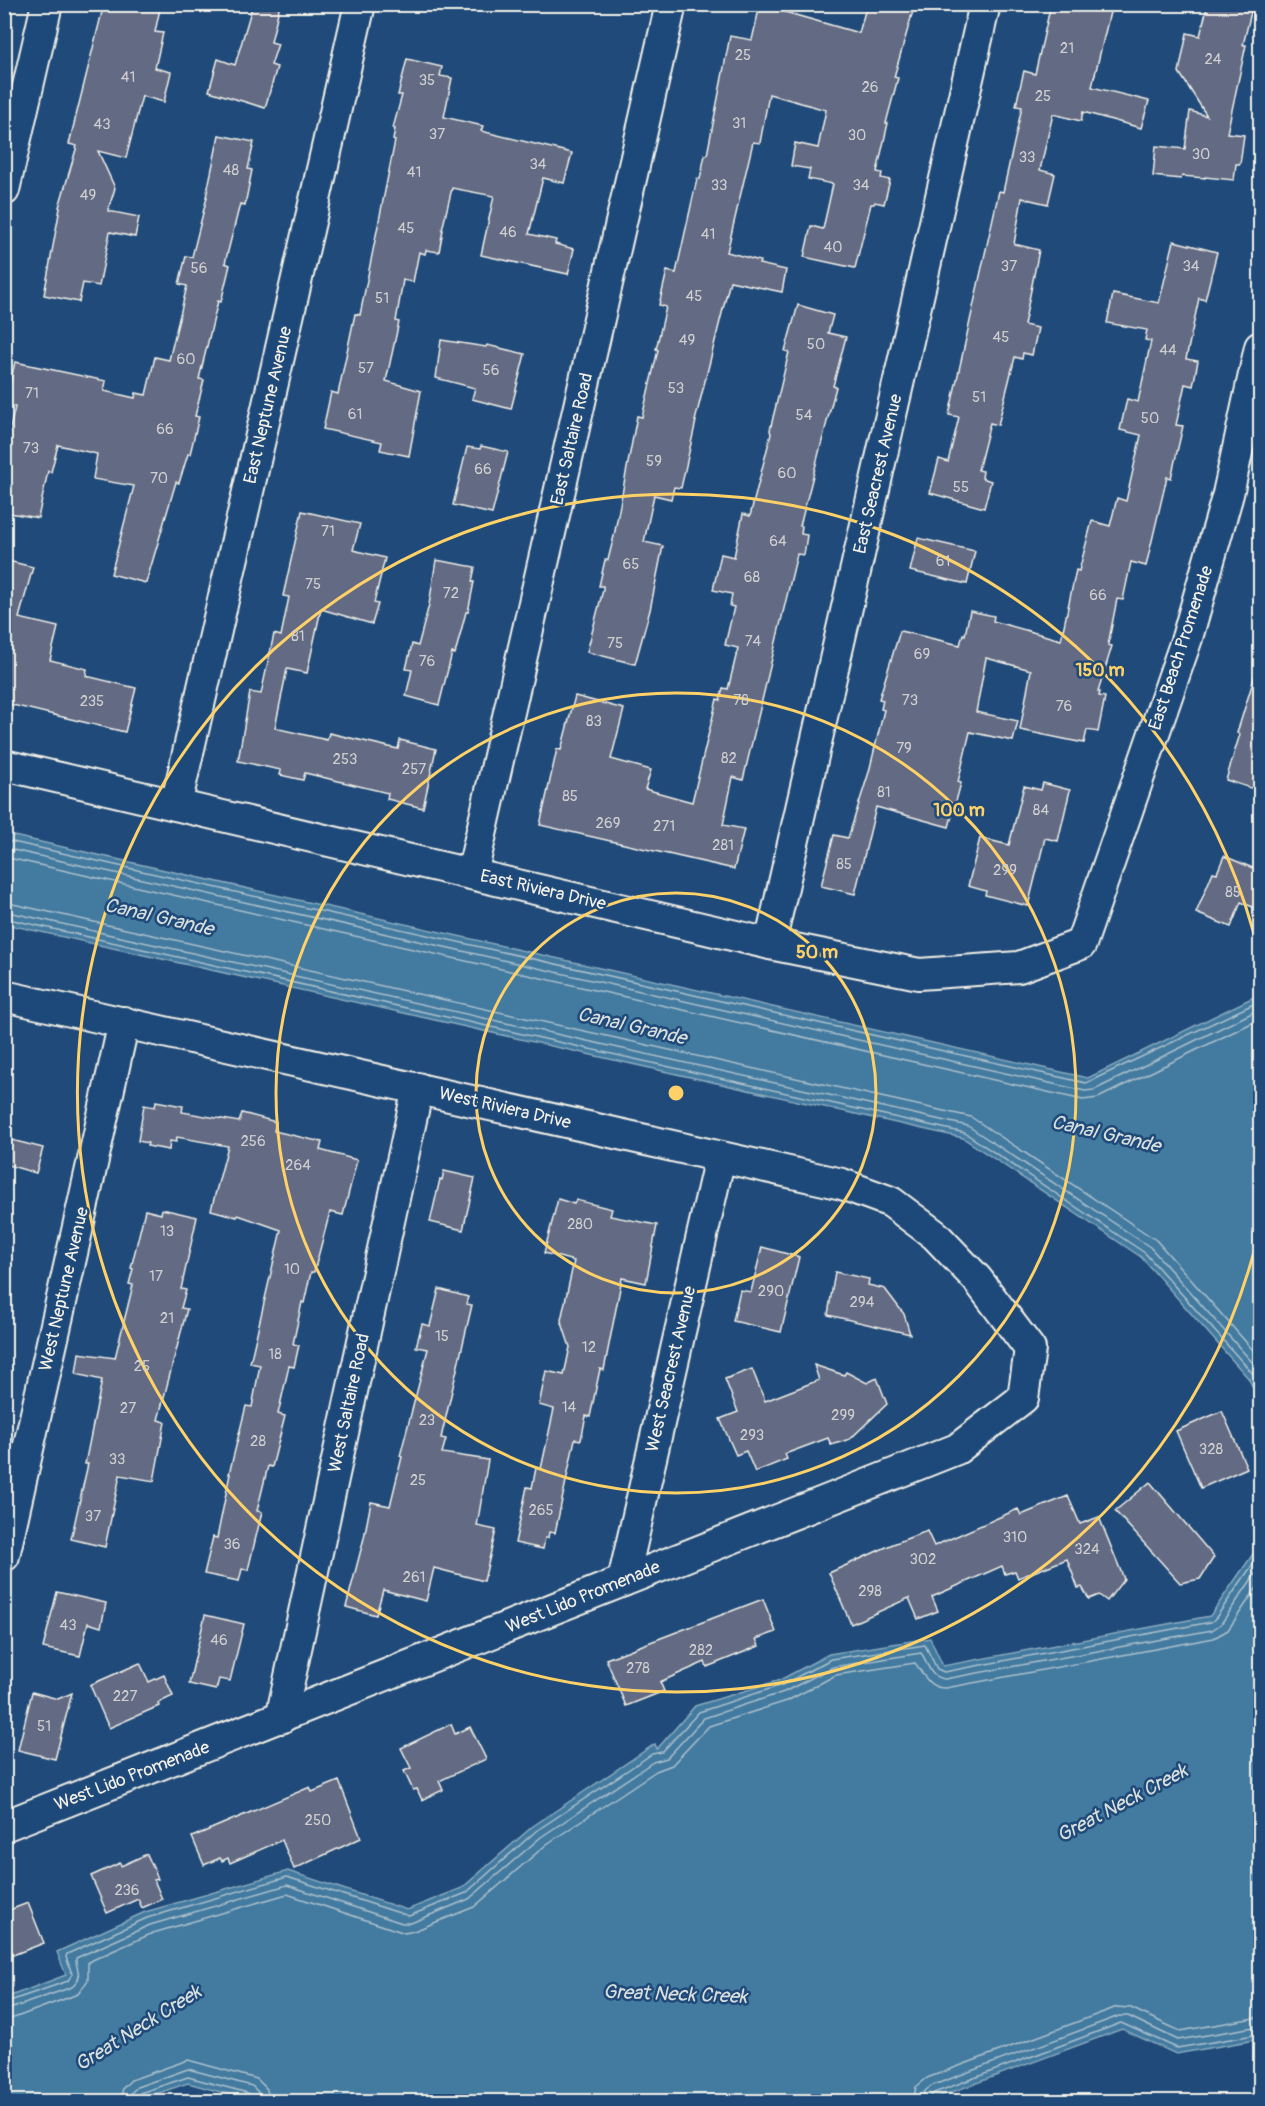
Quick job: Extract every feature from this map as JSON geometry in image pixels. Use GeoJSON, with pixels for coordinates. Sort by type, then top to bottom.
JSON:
{"type":"FeatureCollection","features":[{"type":"Feature","properties":{"kind":"street"},"geometry":{"type":"LineString","coordinates":[[4,190],[47,4]]}},
{"type":"Feature","properties":{"kind":"street","name":"East Neptune Avenue"},"geometry":{"type":"LineString","coordinates":[[176,805],[360,4]]}},
{"type":"Feature","properties":{"kind":"street","name":"East Saltaire Road"},"geometry":{"type":"LineString","coordinates":[[472,874],[671,4]]}},
{"type":"Feature","properties":{"kind":"street","name":"East Seacrest Avenue"},"geometry":{"type":"LineString","coordinates":[[770,944],[985,4]]}},
{"type":"Feature","properties":{"kind":"street","name":"East Beach Promenade"},"geometry":{"type":"LineString","coordinates":[[1081,944],[1186,638],[1228,494],[1260,347]]}},
{"type":"Feature","properties":{"kind":"street","name":"East Riviera Drive"},"geometry":{"type":"LineString","coordinates":[[4,765],[770,944],[919,974],[1019,967],[1081,944]]}},
{"type":"Feature","properties":{"kind":"street","name":"West Riviera Drive"},"geometry":{"type":"LineString","coordinates":[[4,996],[842,1184],[891,1202],[935,1235],[977,1279]]}},
{"type":"Feature","properties":{"kind":"street","name":"West Neptune Avenue"},"geometry":{"type":"LineString","coordinates":[[4,1556],[124,1022]]}},
{"type":"Feature","properties":{"kind":"street","name":"West Saltaire Road"},"geometry":{"type":"LineString","coordinates":[[281,1718],[418,1088]]}},
{"type":"Feature","properties":{"kind":"street","name":"West Seacrest Avenue"},"geometry":{"type":"LineString","coordinates":[[623,1581],[720,1157]]}},
{"type":"Feature","properties":{"kind":"street","name":"West Lido Promenade"},"geometry":{"type":"LineString","coordinates":[[4,1826],[957,1449],[1023,1398],[1030,1348],[977,1279]]}},
{"type":"Feature","properties":{"kind":"water","name":"Canal Grande"},"geometry":{"type":"Polygon","coordinates":[[[5,834],[1088,1078],[1260,994],[1260,1405],[1249,1379],[1141,1257],[963,1138],[5,924],[5,834]]]}},
{"type":"Feature","properties":{"kind":"water","name":"Great Neck Creek"},"geometry":{"type":"Polygon","coordinates":[[[1260,1544],[1260,2039],[1176,2054],[1122,2029],[928,2101],[257,2102],[188,2083],[135,2101],[5,2101],[5,1998],[66,1975],[57,1952],[145,1912],[288,1871],[407,1910],[462,1888],[533,1826],[655,1744],[657,1749],[695,1706],[780,1680],[829,1654],[930,1638],[943,1666],[1210,1616],[1260,1544]]]}},
{"type":"Feature","properties":{"kind":"building"},"geometry":{"type":"Polygon","coordinates":[[[104,4],[161,4],[155,32],[163,33],[155,68],[171,72],[164,102],[142,96],[126,158],[98,151],[115,188],[108,211],[139,217],[135,237],[110,232],[99,286],[83,283],[79,302],[44,295],[59,207],[77,146],[69,144],[104,4]]]}},
{"type":"Feature","properties":{"kind":"building"},"geometry":{"type":"Polygon","coordinates":[[[253,4],[280,4],[271,42],[278,44],[271,65],[277,67],[265,108],[209,91],[218,59],[235,65],[253,4]]]}},
{"type":"Feature","properties":{"kind":"building"},"geometry":{"type":"Polygon","coordinates":[[[867,4],[915,4],[894,77],[898,78],[886,123],[888,123],[877,172],[882,173],[881,178],[890,180],[884,204],[875,202],[871,204],[855,268],[804,257],[811,226],[823,229],[833,184],[808,179],[810,169],[791,166],[795,143],[818,148],[826,110],[769,94],[760,143],[753,142],[727,252],[760,261],[759,264],[786,270],[782,292],[730,281],[695,421],[681,488],[674,487],[671,499],[654,495],[644,542],[663,546],[650,610],[635,664],[587,652],[603,590],[603,586],[599,586],[614,536],[637,416],[642,417],[658,350],[656,349],[666,307],[659,305],[667,271],[676,273],[697,179],[700,179],[705,155],[707,155],[730,36],[752,40],[760,5],[859,33],[867,4]]]}},
{"type":"Feature","properties":{"kind":"building"},"geometry":{"type":"Polygon","coordinates":[[[1051,4],[1112,4],[1092,87],[1149,101],[1141,128],[1083,112],[1081,121],[1053,114],[1040,170],[1055,174],[1048,204],[1022,198],[1014,244],[1039,250],[1024,325],[1038,328],[1032,355],[1023,353],[1022,359],[1015,357],[998,425],[990,423],[978,470],[983,471],[982,478],[991,481],[984,508],[930,493],[939,459],[948,462],[959,417],[949,415],[999,191],[1003,192],[1022,107],[1016,106],[1024,71],[1035,74],[1051,4]]]}},
{"type":"Feature","properties":{"kind":"building"},"geometry":{"type":"Polygon","coordinates":[[[1208,4],[1253,4],[1227,133],[1244,135],[1240,164],[1236,164],[1234,180],[1153,176],[1156,146],[1185,149],[1190,111],[1207,116],[1179,72],[1187,33],[1200,36],[1208,4]]]}},
{"type":"Feature","properties":{"kind":"building"},"geometry":{"type":"Polygon","coordinates":[[[407,59],[442,67],[440,76],[452,78],[444,117],[483,126],[481,131],[572,153],[564,183],[543,178],[529,234],[556,240],[555,244],[574,249],[568,274],[481,255],[494,196],[452,188],[439,252],[426,250],[425,254],[419,252],[413,282],[403,280],[396,321],[399,322],[386,381],[421,391],[409,456],[380,450],[382,442],[323,429],[331,392],[338,394],[355,314],[360,315],[395,141],[393,140],[395,129],[393,128],[402,95],[398,95],[407,59]]]}},
{"type":"Feature","properties":{"kind":"building"},"geometry":{"type":"Polygon","coordinates":[[[219,135],[254,142],[248,169],[252,170],[245,205],[240,204],[225,263],[230,265],[221,302],[218,301],[199,379],[204,380],[195,416],[199,417],[190,454],[188,454],[179,483],[176,482],[146,583],[111,574],[134,486],[93,479],[97,454],[58,445],[51,472],[48,471],[38,518],[4,512],[4,454],[15,407],[5,405],[15,362],[106,381],[104,391],[135,398],[136,393],[146,395],[155,357],[169,360],[187,286],[179,284],[186,256],[192,257],[219,135]]]}},
{"type":"Feature","properties":{"kind":"building"},"geometry":{"type":"Polygon","coordinates":[[[1174,241],[1217,252],[1205,300],[1199,298],[1186,359],[1198,361],[1193,386],[1185,384],[1176,425],[1183,426],[1171,478],[1167,477],[1146,566],[1131,562],[1123,600],[1117,599],[1108,645],[1112,646],[1098,692],[1100,692],[1099,696],[1105,697],[1098,732],[1087,730],[1084,743],[1020,730],[1031,670],[986,658],[976,712],[1018,721],[1013,741],[970,732],[958,782],[961,783],[949,827],[876,807],[855,894],[821,886],[834,835],[848,838],[869,772],[884,710],[881,709],[883,700],[879,699],[900,631],[960,645],[963,634],[965,635],[970,611],[994,616],[993,621],[1061,640],[1076,570],[1079,571],[1092,521],[1110,526],[1117,498],[1126,501],[1141,435],[1120,430],[1127,399],[1138,402],[1151,341],[1145,340],[1147,330],[1107,323],[1113,294],[1159,303],[1174,241]]]}},
{"type":"Feature","properties":{"kind":"building"},"geometry":{"type":"Polygon","coordinates":[[[798,305],[833,315],[828,333],[846,337],[833,386],[836,387],[800,526],[802,526],[801,534],[807,535],[804,555],[797,554],[743,780],[733,777],[723,825],[744,829],[734,869],[540,825],[557,749],[561,750],[575,696],[624,709],[611,759],[651,770],[645,789],[692,802],[717,699],[720,700],[723,688],[728,689],[738,648],[725,645],[734,607],[730,606],[732,594],[713,590],[721,554],[734,557],[743,514],[750,516],[789,352],[785,351],[798,305]]]}},
{"type":"Feature","properties":{"kind":"building"},"geometry":{"type":"Polygon","coordinates":[[[441,340],[486,347],[487,345],[525,354],[511,409],[472,399],[475,388],[436,378],[441,340]]]}},
{"type":"Feature","properties":{"kind":"building"},"geometry":{"type":"Polygon","coordinates":[[[481,446],[508,452],[492,514],[453,505],[467,447],[480,449],[481,446]]]}},
{"type":"Feature","properties":{"kind":"building"},"geometry":{"type":"Polygon","coordinates":[[[302,511],[360,524],[353,550],[385,558],[374,603],[378,604],[372,624],[321,609],[307,673],[287,669],[275,728],[327,740],[329,733],[398,749],[400,740],[436,749],[423,808],[387,799],[388,793],[305,773],[303,780],[280,775],[281,770],[238,761],[250,692],[261,694],[274,634],[281,636],[289,597],[283,596],[302,511]]]}},
{"type":"Feature","properties":{"kind":"building"},"geometry":{"type":"Polygon","coordinates":[[[918,538],[975,551],[967,584],[910,571],[918,538]]]}},
{"type":"Feature","properties":{"kind":"building"},"geometry":{"type":"Polygon","coordinates":[[[4,560],[33,567],[19,618],[58,627],[50,660],[87,669],[86,676],[136,688],[125,732],[4,703],[4,560]]]}},
{"type":"Feature","properties":{"kind":"building"},"geometry":{"type":"Polygon","coordinates":[[[436,560],[475,567],[468,612],[466,612],[455,654],[452,653],[439,705],[406,696],[412,670],[406,669],[412,644],[418,646],[429,605],[436,560]]]}},
{"type":"Feature","properties":{"kind":"building"},"geometry":{"type":"Polygon","coordinates":[[[1255,675],[1260,675],[1260,791],[1226,780],[1240,734],[1237,733],[1255,675]]]}},
{"type":"Feature","properties":{"kind":"building"},"geometry":{"type":"Polygon","coordinates":[[[1043,783],[1070,790],[1058,841],[1045,838],[1028,906],[985,895],[986,891],[968,886],[980,838],[1009,845],[1024,786],[1041,790],[1043,783]]]}},
{"type":"Feature","properties":{"kind":"building"},"geometry":{"type":"Polygon","coordinates":[[[1224,856],[1260,871],[1260,910],[1241,902],[1231,927],[1196,913],[1213,872],[1217,873],[1224,856]]]}},
{"type":"Feature","properties":{"kind":"building"},"geometry":{"type":"Polygon","coordinates":[[[156,1101],[183,1106],[182,1112],[239,1122],[242,1113],[276,1122],[274,1131],[322,1142],[320,1150],[357,1160],[343,1215],[330,1212],[314,1272],[311,1272],[304,1303],[302,1302],[293,1344],[299,1345],[294,1367],[289,1366],[278,1414],[285,1416],[272,1467],[268,1466],[257,1511],[262,1512],[248,1570],[242,1569],[239,1581],[204,1574],[213,1537],[217,1538],[229,1474],[246,1406],[252,1407],[260,1365],[250,1363],[281,1230],[238,1215],[237,1217],[211,1210],[228,1146],[177,1137],[176,1142],[170,1141],[169,1150],[147,1146],[148,1143],[138,1141],[144,1105],[155,1107],[156,1101]]]}},
{"type":"Feature","properties":{"kind":"building"},"geometry":{"type":"Polygon","coordinates":[[[4,1138],[43,1148],[36,1173],[4,1164],[4,1138]]]}},
{"type":"Feature","properties":{"kind":"building"},"geometry":{"type":"Polygon","coordinates":[[[444,1171],[475,1178],[463,1230],[430,1222],[444,1171]]]}},
{"type":"Feature","properties":{"kind":"building"},"geometry":{"type":"Polygon","coordinates":[[[558,1199],[574,1204],[576,1200],[612,1209],[610,1216],[657,1225],[646,1283],[622,1278],[604,1370],[600,1369],[590,1417],[586,1416],[581,1440],[575,1439],[555,1533],[549,1532],[543,1549],[515,1543],[527,1487],[532,1488],[536,1468],[541,1469],[554,1409],[539,1405],[546,1371],[564,1375],[570,1347],[561,1320],[574,1261],[544,1253],[558,1199]]]}},
{"type":"Feature","properties":{"kind":"building"},"geometry":{"type":"Polygon","coordinates":[[[162,1209],[197,1217],[181,1289],[186,1290],[181,1308],[187,1309],[158,1420],[165,1422],[154,1481],[120,1475],[105,1547],[71,1539],[88,1464],[85,1464],[102,1380],[76,1374],[79,1353],[115,1358],[133,1285],[129,1284],[133,1269],[131,1268],[145,1210],[161,1214],[162,1209]]]}},
{"type":"Feature","properties":{"kind":"building"},"geometry":{"type":"Polygon","coordinates":[[[762,1247],[799,1257],[781,1332],[733,1321],[740,1290],[751,1292],[762,1247]]]}},
{"type":"Feature","properties":{"kind":"building"},"geometry":{"type":"Polygon","coordinates":[[[835,1272],[869,1279],[868,1285],[885,1289],[904,1314],[910,1334],[828,1315],[835,1272]]]}},
{"type":"Feature","properties":{"kind":"building"},"geometry":{"type":"Polygon","coordinates":[[[439,1289],[468,1297],[466,1304],[472,1305],[441,1438],[446,1439],[442,1453],[488,1460],[477,1526],[496,1530],[484,1581],[434,1568],[426,1601],[383,1590],[376,1615],[346,1607],[371,1502],[390,1506],[402,1457],[400,1456],[428,1349],[416,1347],[422,1324],[430,1326],[439,1289]]]}},
{"type":"Feature","properties":{"kind":"building"},"geometry":{"type":"Polygon","coordinates":[[[814,1365],[844,1375],[846,1372],[867,1383],[877,1378],[887,1404],[850,1439],[831,1445],[828,1438],[785,1454],[787,1459],[755,1472],[746,1451],[736,1455],[720,1419],[738,1412],[725,1379],[752,1369],[765,1401],[819,1380],[814,1365]]]}},
{"type":"Feature","properties":{"kind":"building"},"geometry":{"type":"Polygon","coordinates":[[[1222,1411],[1247,1468],[1201,1488],[1176,1431],[1222,1411]]]}},
{"type":"Feature","properties":{"kind":"building"},"geometry":{"type":"Polygon","coordinates":[[[1150,1482],[1214,1557],[1200,1579],[1180,1583],[1115,1511],[1150,1482]]]}},
{"type":"Feature","properties":{"kind":"building"},"geometry":{"type":"Polygon","coordinates":[[[1068,1496],[1080,1524],[1099,1517],[1124,1579],[1107,1601],[1099,1595],[1089,1599],[1082,1587],[1078,1588],[1067,1559],[1018,1578],[1015,1571],[1005,1574],[1002,1566],[932,1597],[938,1611],[918,1619],[909,1598],[851,1624],[829,1573],[927,1531],[934,1546],[1018,1509],[1021,1515],[1068,1496]]]}},
{"type":"Feature","properties":{"kind":"building"},"geometry":{"type":"Polygon","coordinates":[[[57,1592],[106,1603],[101,1627],[88,1623],[80,1656],[43,1648],[57,1592]]]}},
{"type":"Feature","properties":{"kind":"building"},"geometry":{"type":"Polygon","coordinates":[[[763,1599],[776,1632],[756,1639],[759,1646],[707,1667],[705,1662],[660,1682],[664,1691],[626,1706],[606,1659],[763,1599]]]}},
{"type":"Feature","properties":{"kind":"building"},"geometry":{"type":"Polygon","coordinates":[[[205,1615],[244,1624],[230,1681],[219,1679],[216,1690],[189,1684],[205,1615]]]}},
{"type":"Feature","properties":{"kind":"building"},"geometry":{"type":"Polygon","coordinates":[[[140,1663],[149,1682],[164,1675],[173,1696],[158,1703],[159,1706],[109,1728],[90,1685],[140,1663]]]}},
{"type":"Feature","properties":{"kind":"building"},"geometry":{"type":"Polygon","coordinates":[[[32,1692],[58,1699],[72,1693],[55,1759],[18,1750],[32,1692]]]}},
{"type":"Feature","properties":{"kind":"building"},"geometry":{"type":"Polygon","coordinates":[[[451,1724],[455,1734],[470,1727],[486,1759],[439,1781],[443,1790],[422,1800],[417,1789],[413,1790],[404,1771],[411,1768],[401,1748],[451,1724]]]}},
{"type":"Feature","properties":{"kind":"building"},"geometry":{"type":"Polygon","coordinates":[[[339,1781],[361,1838],[294,1869],[282,1840],[230,1863],[228,1858],[222,1861],[220,1858],[204,1865],[192,1837],[310,1787],[312,1792],[339,1781]]]}},
{"type":"Feature","properties":{"kind":"building"},"geometry":{"type":"Polygon","coordinates":[[[147,1854],[158,1879],[154,1880],[162,1899],[142,1908],[138,1899],[107,1913],[91,1876],[147,1854]]]}},
{"type":"Feature","properties":{"kind":"building"},"geometry":{"type":"Polygon","coordinates":[[[28,1903],[44,1943],[13,1955],[4,1932],[4,1912],[28,1903]]]}}]}
